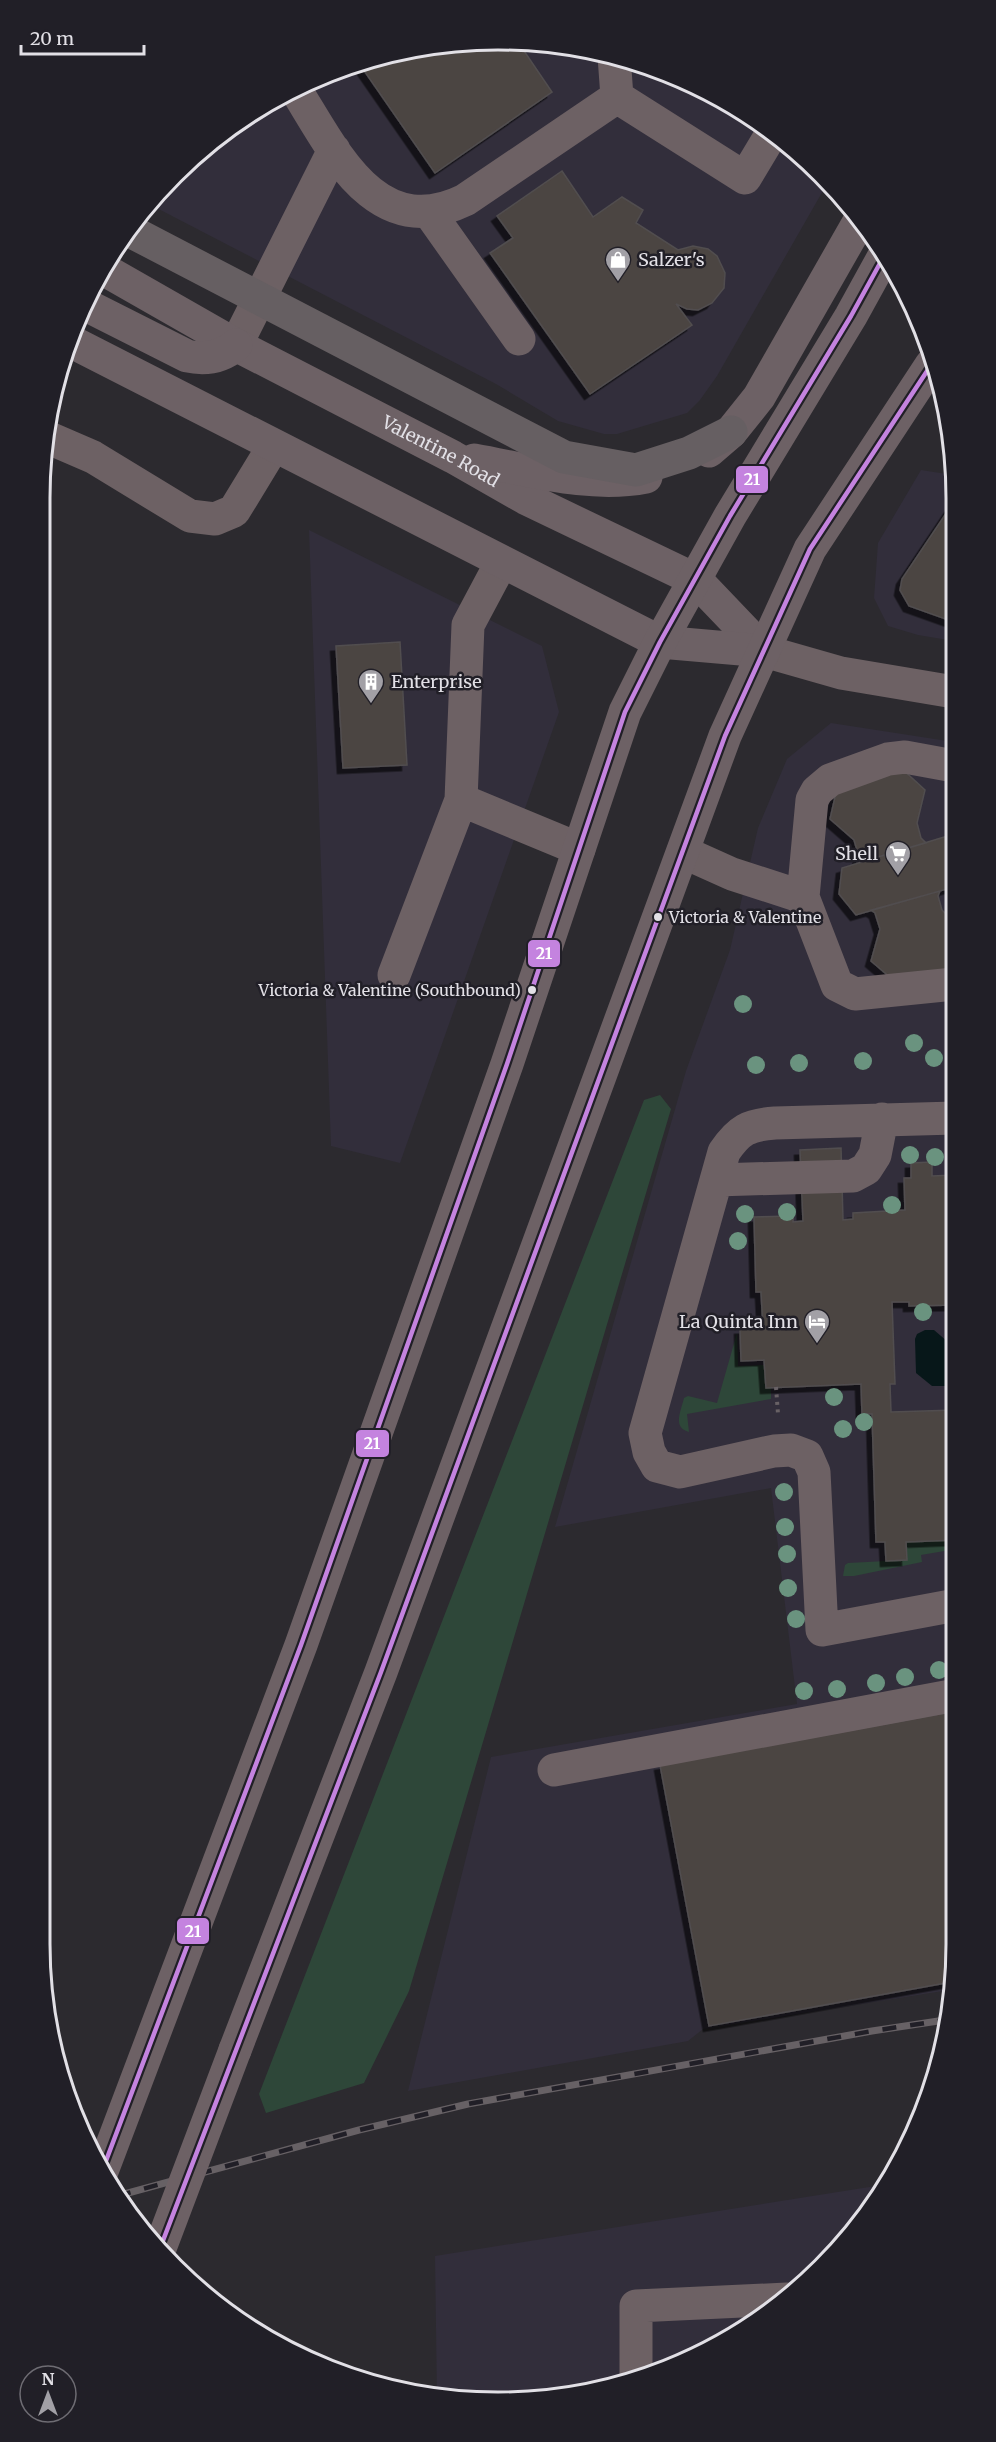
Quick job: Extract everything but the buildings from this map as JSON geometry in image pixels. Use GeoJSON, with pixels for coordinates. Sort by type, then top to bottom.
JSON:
{"type":"FeatureCollection","features":[{"type":"Feature","properties":{"kind":"highway"},"geometry":{"type":"LineString","coordinates":[[136,234],[564,457],[636,470],[689,453],[731,432]]}},
{"type":"Feature","properties":{"kind":"main road"},"geometry":{"type":"LineString","coordinates":[[453,457],[585,479],[631,480],[675,470],[696,461],[731,432],[759,397],[856,227]]}},
{"type":"Feature","properties":{"kind":"main road"},"geometry":{"type":"LineString","coordinates":[[106,2160],[301,1645],[507,1064],[625,712],[660,642],[730,516],[851,316],[880,264]]}},
{"type":"Feature","properties":{"kind":"main road","name":"Valentine Road"},"geometry":{"type":"LineString","coordinates":[[110,273],[236,345],[453,457],[525,498],[696,580],[764,651]]}},
{"type":"Feature","properties":{"kind":"main road"},"geometry":{"type":"LineString","coordinates":[[92,308],[188,356],[214,357],[236,345]]}},
{"type":"Feature","properties":{"kind":"main road"},"geometry":{"type":"LineString","coordinates":[[77,345],[273,447],[660,642],[764,651]]}},
{"type":"Feature","properties":{"kind":"main road"},"geometry":{"type":"LineString","coordinates":[[163,2242],[381,1672],[725,736],[810,549],[928,370]]}},
{"type":"Feature","properties":{"kind":"street"},"geometry":{"type":"LineString","coordinates":[[615,65],[617,97]]}},
{"type":"Feature","properties":{"kind":"street"},"geometry":{"type":"LineString","coordinates":[[300,96],[359,184],[375,197],[401,209],[429,212],[448,208],[465,200],[617,97]]}},
{"type":"Feature","properties":{"kind":"street"},"geometry":{"type":"LineString","coordinates":[[617,97],[745,178],[768,140]]}},
{"type":"Feature","properties":{"kind":"street"},"geometry":{"type":"LineString","coordinates":[[236,345],[334,150]]}},
{"type":"Feature","properties":{"kind":"street"},"geometry":{"type":"LineString","coordinates":[[429,212],[519,339]]}},
{"type":"Feature","properties":{"kind":"street"},"geometry":{"type":"LineString","coordinates":[[53,440],[93,458],[190,516],[215,519],[234,511],[273,447]]}},
{"type":"Feature","properties":{"kind":"street"},"geometry":{"type":"LineString","coordinates":[[394,975],[461,800],[468,624],[501,563]]}},
{"type":"Feature","properties":{"kind":"street"},"geometry":{"type":"LineString","coordinates":[[764,651],[841,673],[946,691]]}},
{"type":"Feature","properties":{"kind":"street"},"geometry":{"type":"LineString","coordinates":[[946,765],[905,757],[888,759],[830,780],[817,791],[812,800],[802,897],[837,985],[855,994],[946,985]]}},
{"type":"Feature","properties":{"kind":"street"},"geometry":{"type":"LineString","coordinates":[[461,800],[579,849]]}},
{"type":"Feature","properties":{"kind":"street"},"geometry":{"type":"LineString","coordinates":[[683,852],[732,874],[802,897]]}},
{"type":"Feature","properties":{"kind":"street"},"geometry":{"type":"LineString","coordinates":[[946,1118],[753,1125],[734,1137],[724,1152],[645,1433],[649,1452],[657,1467],[680,1472],[774,1451],[791,1450],[807,1455],[814,1472],[822,1630],[946,1607]]}},
{"type":"Feature","properties":{"kind":"street"},"geometry":{"type":"LineString","coordinates":[[716,1180],[853,1176],[866,1169],[875,1155],[882,1119]]}},
{"type":"Feature","properties":{"kind":"street"},"geometry":{"type":"LineString","coordinates":[[554,1770],[946,1697]]}},
{"type":"Feature","properties":{"kind":"street"},"geometry":{"type":"LineString","coordinates":[[636,2371],[636,2306],[771,2300]]}},
{"type":"Feature","properties":{"kind":"path"},"geometry":{"type":"LineString","coordinates":[[776,1387],[776,1399]]}},
{"type":"Feature","properties":{"kind":"shaded area"},"geometry":{"type":"Polygon","coordinates":[[[469,50],[527,50],[557,53],[614,65],[670,84],[747,125],[794,161],[823,190],[717,376],[700,400],[687,413],[617,434],[604,434],[558,421],[496,384],[156,208],[181,181],[225,142],[249,125],[300,96],[354,73],[382,65],[439,53],[469,50]]]}},
{"type":"Feature","properties":{"kind":"shaded area"},"geometry":{"type":"Polygon","coordinates":[[[921,470],[946,474],[946,640],[918,635],[888,626],[874,598],[878,543],[921,470]]]}},
{"type":"Feature","properties":{"kind":"shaded area"},"geometry":{"type":"Polygon","coordinates":[[[309,530],[542,646],[559,712],[400,1163],[331,1146],[309,530]]]}},
{"type":"Feature","properties":{"kind":"shaded area"},"geometry":{"type":"Polygon","coordinates":[[[831,723],[946,741],[944,1991],[703,2029],[688,2041],[408,2091],[491,1757],[797,1704],[771,1488],[555,1527],[686,1071],[730,950],[758,828],[787,759],[831,723]]]}},
{"type":"Feature","properties":{"kind":"shaded area"},"geometry":{"type":"Polygon","coordinates":[[[925,1330],[934,1330],[946,1340],[946,1386],[932,1386],[916,1373],[915,1339],[917,1334],[925,1330]]]}},
{"type":"Feature","properties":{"kind":"shaded area"},"geometry":{"type":"Polygon","coordinates":[[[875,2186],[854,2217],[815,2261],[771,2300],[747,2317],[696,2346],[642,2369],[557,2389],[527,2392],[469,2392],[437,2389],[435,2256],[875,2186]]]}},
{"type":"Feature","properties":{"kind":"green space"},"geometry":{"type":"Polygon","coordinates":[[[660,1095],[671,1109],[409,1991],[364,2083],[266,2113],[259,2094],[644,1100],[660,1095]]]}},
{"type":"Feature","properties":{"kind":"green space"},"geometry":{"type":"Polygon","coordinates":[[[737,1333],[738,1366],[764,1365],[766,1387],[771,1387],[771,1399],[687,1414],[689,1432],[684,1430],[679,1423],[679,1418],[684,1398],[688,1396],[717,1403],[737,1333]]]}},
{"type":"Feature","properties":{"kind":"green space"},"geometry":{"type":"Polygon","coordinates":[[[946,1540],[946,1551],[921,1555],[922,1562],[854,1576],[843,1576],[845,1565],[848,1563],[906,1560],[906,1542],[946,1540]]]}},
{"type":"Feature","properties":{"kind":"railway"},"geometry":{"type":"LineString","coordinates":[[125,2194],[359,2130],[468,2104],[940,2021]]}},
{"type":"Feature","properties":{"kind":"transit line","name":"21"},"geometry":{"type":"LineString","coordinates":[[106,2161],[301,1645],[507,1064],[625,712],[660,642],[730,516],[851,316],[880,264]]}},
{"type":"Feature","properties":{"kind":"transit line","name":"21"},"geometry":{"type":"LineString","coordinates":[[163,2242],[381,1672],[725,736],[810,549],[928,370]]}},
{"type":"Feature","properties":{"kind":"place","name":"Salzer's"},"geometry":{"type":"Point","coordinates":[618,283]}},
{"type":"Feature","properties":{"kind":"place","name":"Enterprise"},"geometry":{"type":"Point","coordinates":[371,705]}},
{"type":"Feature","properties":{"kind":"place","name":"Shell"},"geometry":{"type":"Point","coordinates":[898,877]}},
{"type":"Feature","properties":{"kind":"place","name":"Victoria & Valentine"},"geometry":{"type":"Point","coordinates":[658,917]}},
{"type":"Feature","properties":{"kind":"place","name":"Victoria & Valentine (Southbound)"},"geometry":{"type":"Point","coordinates":[532,990]}},
{"type":"Feature","properties":{"kind":"place","name":"La Quinta Inn"},"geometry":{"type":"Point","coordinates":[817,1345]}}]}
